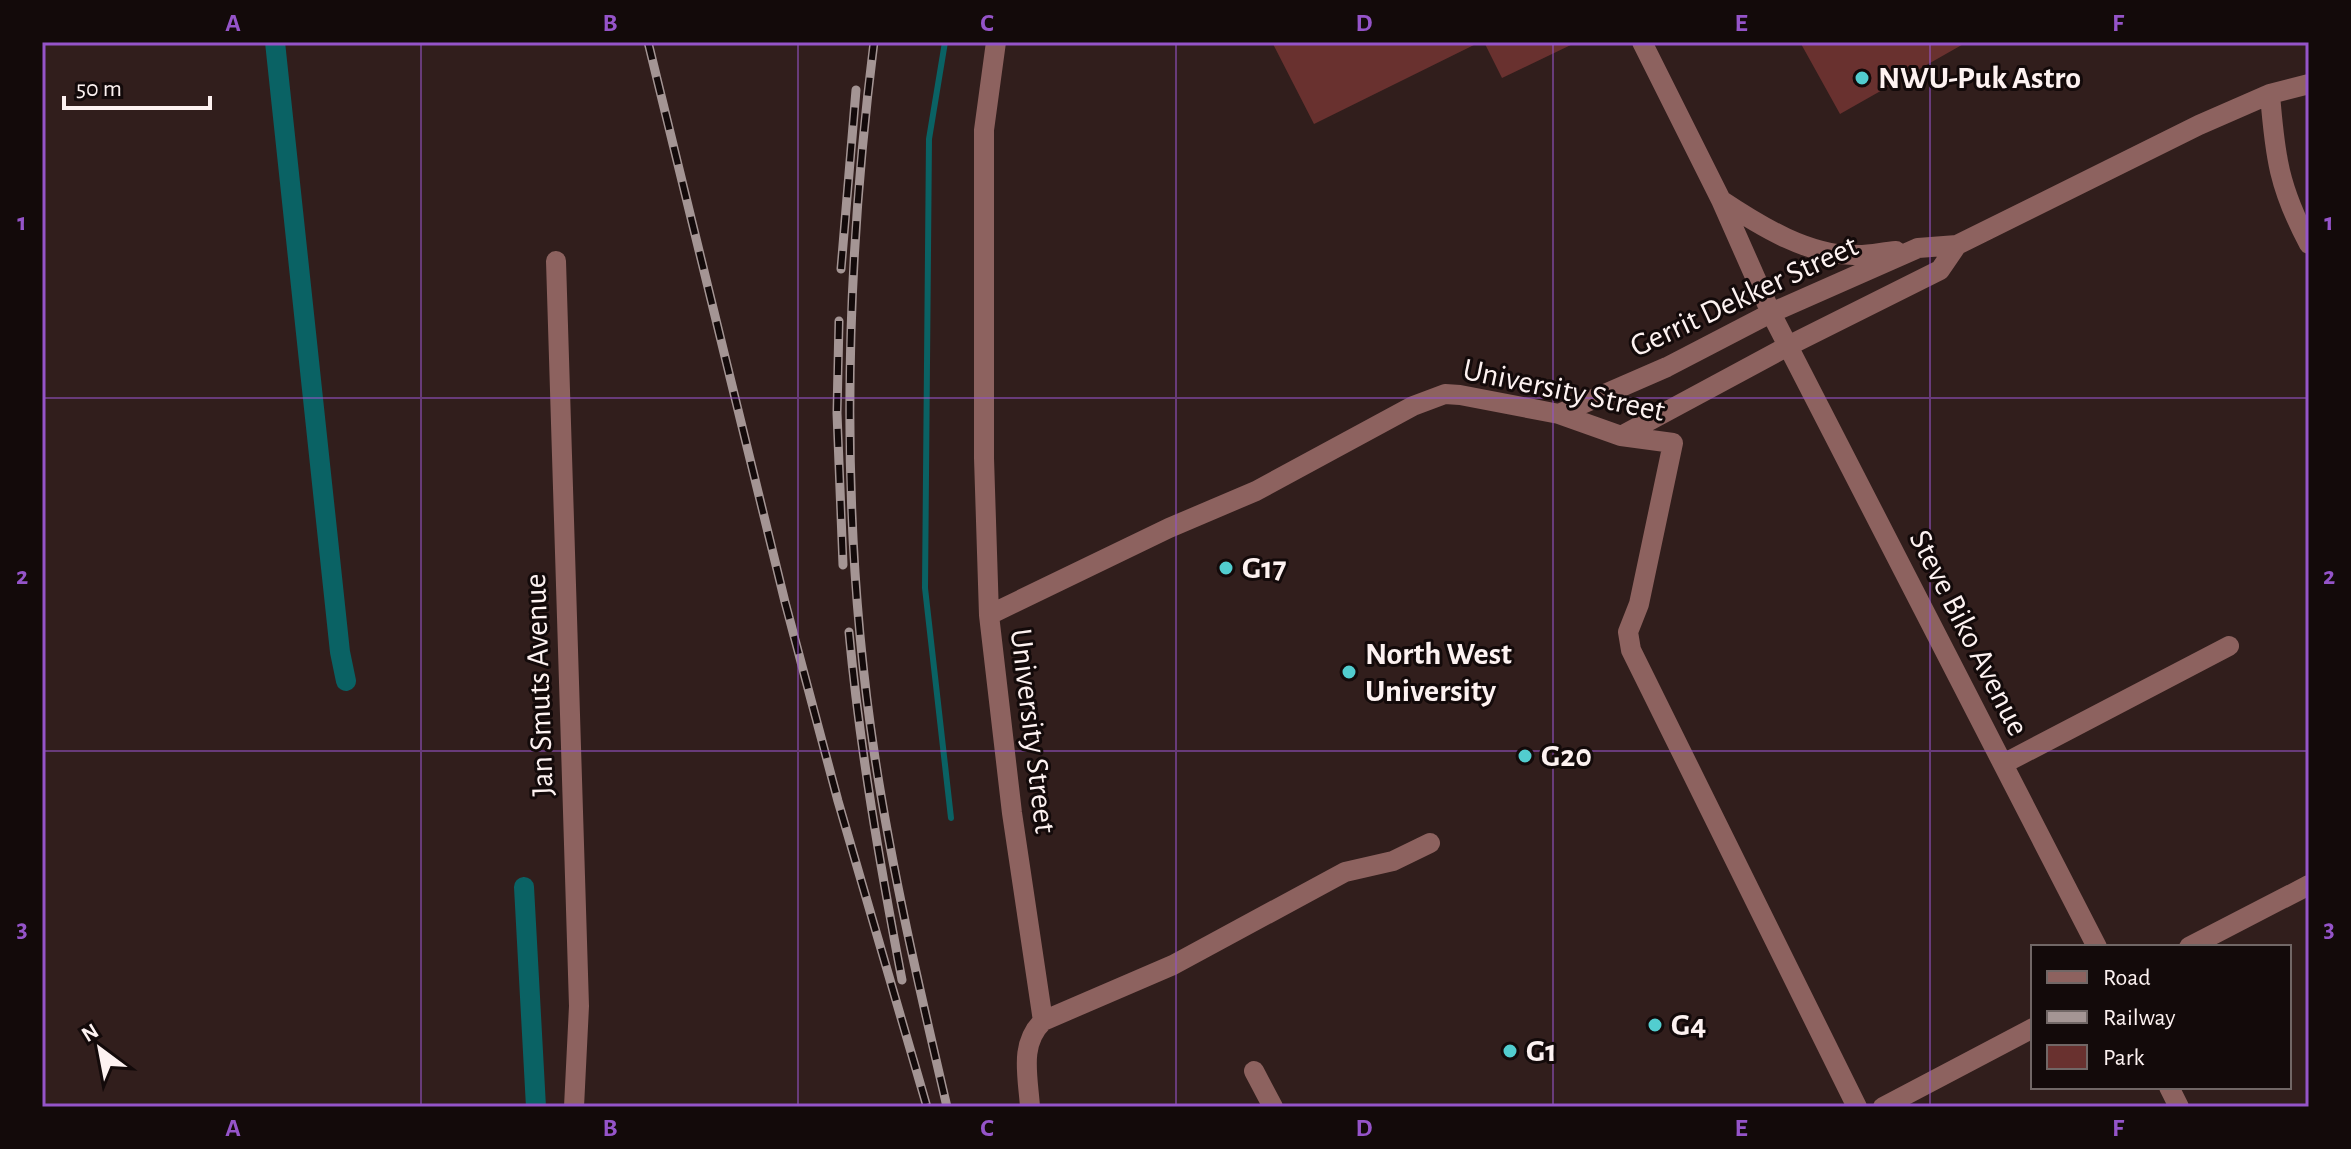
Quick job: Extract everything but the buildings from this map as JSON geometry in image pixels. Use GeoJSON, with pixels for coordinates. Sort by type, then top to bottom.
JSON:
{"type":"FeatureCollection","features":[{"type":"Feature","properties":{"kind":"street"},"geometry":{"type":"LineString","coordinates":[[989,615],[984,458],[984,130],[996,42]]}},
{"type":"Feature","properties":{"kind":"street","name":"Steve Biko Avenue"},"geometry":{"type":"LineString","coordinates":[[1642,42],[1721,200],[1771,313],[2096,945]]}},
{"type":"Feature","properties":{"kind":"street","name":"Gerrit Dekker Street"},"geometry":{"type":"LineString","coordinates":[[1559,414],[1667,367],[1771,313],[1918,248],[1957,245],[2199,125],[2270,94],[2309,84]]}},
{"type":"Feature","properties":{"kind":"street"},"geometry":{"type":"LineString","coordinates":[[2270,94],[2274,149],[2280,178],[2290,208],[2309,244]]}},
{"type":"Feature","properties":{"kind":"street"},"geometry":{"type":"LineString","coordinates":[[1721,200],[1754,222],[1820,251],[1856,256],[1918,248]]}},
{"type":"Feature","properties":{"kind":"street","name":"Gerrit Dekker Street"},"geometry":{"type":"LineString","coordinates":[[1621,436],[1788,346],[1940,270],[1957,245]]}},
{"type":"Feature","properties":{"kind":"street","name":"Jan Smuts Avenue"},"geometry":{"type":"LineString","coordinates":[[556,261],[579,1006],[574,1107]]}},
{"type":"Feature","properties":{"kind":"street","name":"University Street"},"geometry":{"type":"LineString","coordinates":[[1043,1021],[1012,813],[989,615],[1169,528],[1256,491],[1403,411],[1445,394],[1460,395],[1559,414],[1621,436],[1673,443],[1639,604],[1628,632],[1631,650],[1857,1107]]}},
{"type":"Feature","properties":{"kind":"street"},"geometry":{"type":"LineString","coordinates":[[2003,764],[2229,646]]}},
{"type":"Feature","properties":{"kind":"street"},"geometry":{"type":"LineString","coordinates":[[1030,1107],[1026,1054],[1033,1030],[1043,1021],[1173,965],[1345,872],[1393,861],[1430,843]]}},
{"type":"Feature","properties":{"kind":"street"},"geometry":{"type":"LineString","coordinates":[[2193,945],[2309,885]]}},
{"type":"Feature","properties":{"kind":"street"},"geometry":{"type":"LineString","coordinates":[[1883,1107],[2031,1029]]}},
{"type":"Feature","properties":{"kind":"street"},"geometry":{"type":"LineString","coordinates":[[1254,1071],[1273,1107]]}},
{"type":"Feature","properties":{"kind":"street"},"geometry":{"type":"LineString","coordinates":[[2170,1089],[2179,1107]]}},
{"type":"Feature","properties":{"kind":"green space"},"geometry":{"type":"Polygon","coordinates":[[[1272,42],[1480,42],[1314,124],[1272,42]]]}},
{"type":"Feature","properties":{"kind":"green space"},"geometry":{"type":"Polygon","coordinates":[[[1484,42],[1577,42],[1502,78],[1484,42]]]}},
{"type":"Feature","properties":{"kind":"green space","name":"NWU-Puk Astro"},"geometry":{"type":"Polygon","coordinates":[[[1800,42],[1967,42],[1840,114],[1800,42]]]}},
{"type":"Feature","properties":{"kind":"waterway"},"geometry":{"type":"LineString","coordinates":[[275,42],[340,652],[346,681]]}},
{"type":"Feature","properties":{"kind":"waterway"},"geometry":{"type":"LineString","coordinates":[[945,42],[929,139],[925,588],[951,818]]}},
{"type":"Feature","properties":{"kind":"waterway"},"geometry":{"type":"LineString","coordinates":[[524,887],[536,1107]]}},
{"type":"Feature","properties":{"kind":"railway"},"geometry":{"type":"LineString","coordinates":[[648,42],[785,602],[838,801],[927,1107]]}},
{"type":"Feature","properties":{"kind":"railway"},"geometry":{"type":"LineString","coordinates":[[874,42],[856,221],[852,311],[851,490],[855,580],[863,669],[882,802],[947,1107]]}},
{"type":"Feature","properties":{"kind":"railway"},"geometry":{"type":"LineString","coordinates":[[841,269],[856,90]]}},
{"type":"Feature","properties":{"kind":"railway"},"geometry":{"type":"LineString","coordinates":[[839,321],[837,413],[843,565]]}},
{"type":"Feature","properties":{"kind":"railway"},"geometry":{"type":"LineString","coordinates":[[849,632],[871,807],[902,980]]}},
{"type":"Feature","properties":{"kind":"place","name":"NWU-Puk Astro"},"geometry":{"type":"Point","coordinates":[1862,78]}},
{"type":"Feature","properties":{"kind":"place","name":"G17"},"geometry":{"type":"Point","coordinates":[1226,568]}},
{"type":"Feature","properties":{"kind":"place","name":"North West University"},"geometry":{"type":"Point","coordinates":[1349,672]}},
{"type":"Feature","properties":{"kind":"place","name":"G20"},"geometry":{"type":"Point","coordinates":[1525,756]}},
{"type":"Feature","properties":{"kind":"place","name":"G4"},"geometry":{"type":"Point","coordinates":[1655,1025]}},
{"type":"Feature","properties":{"kind":"place","name":"G1"},"geometry":{"type":"Point","coordinates":[1510,1051]}}]}
